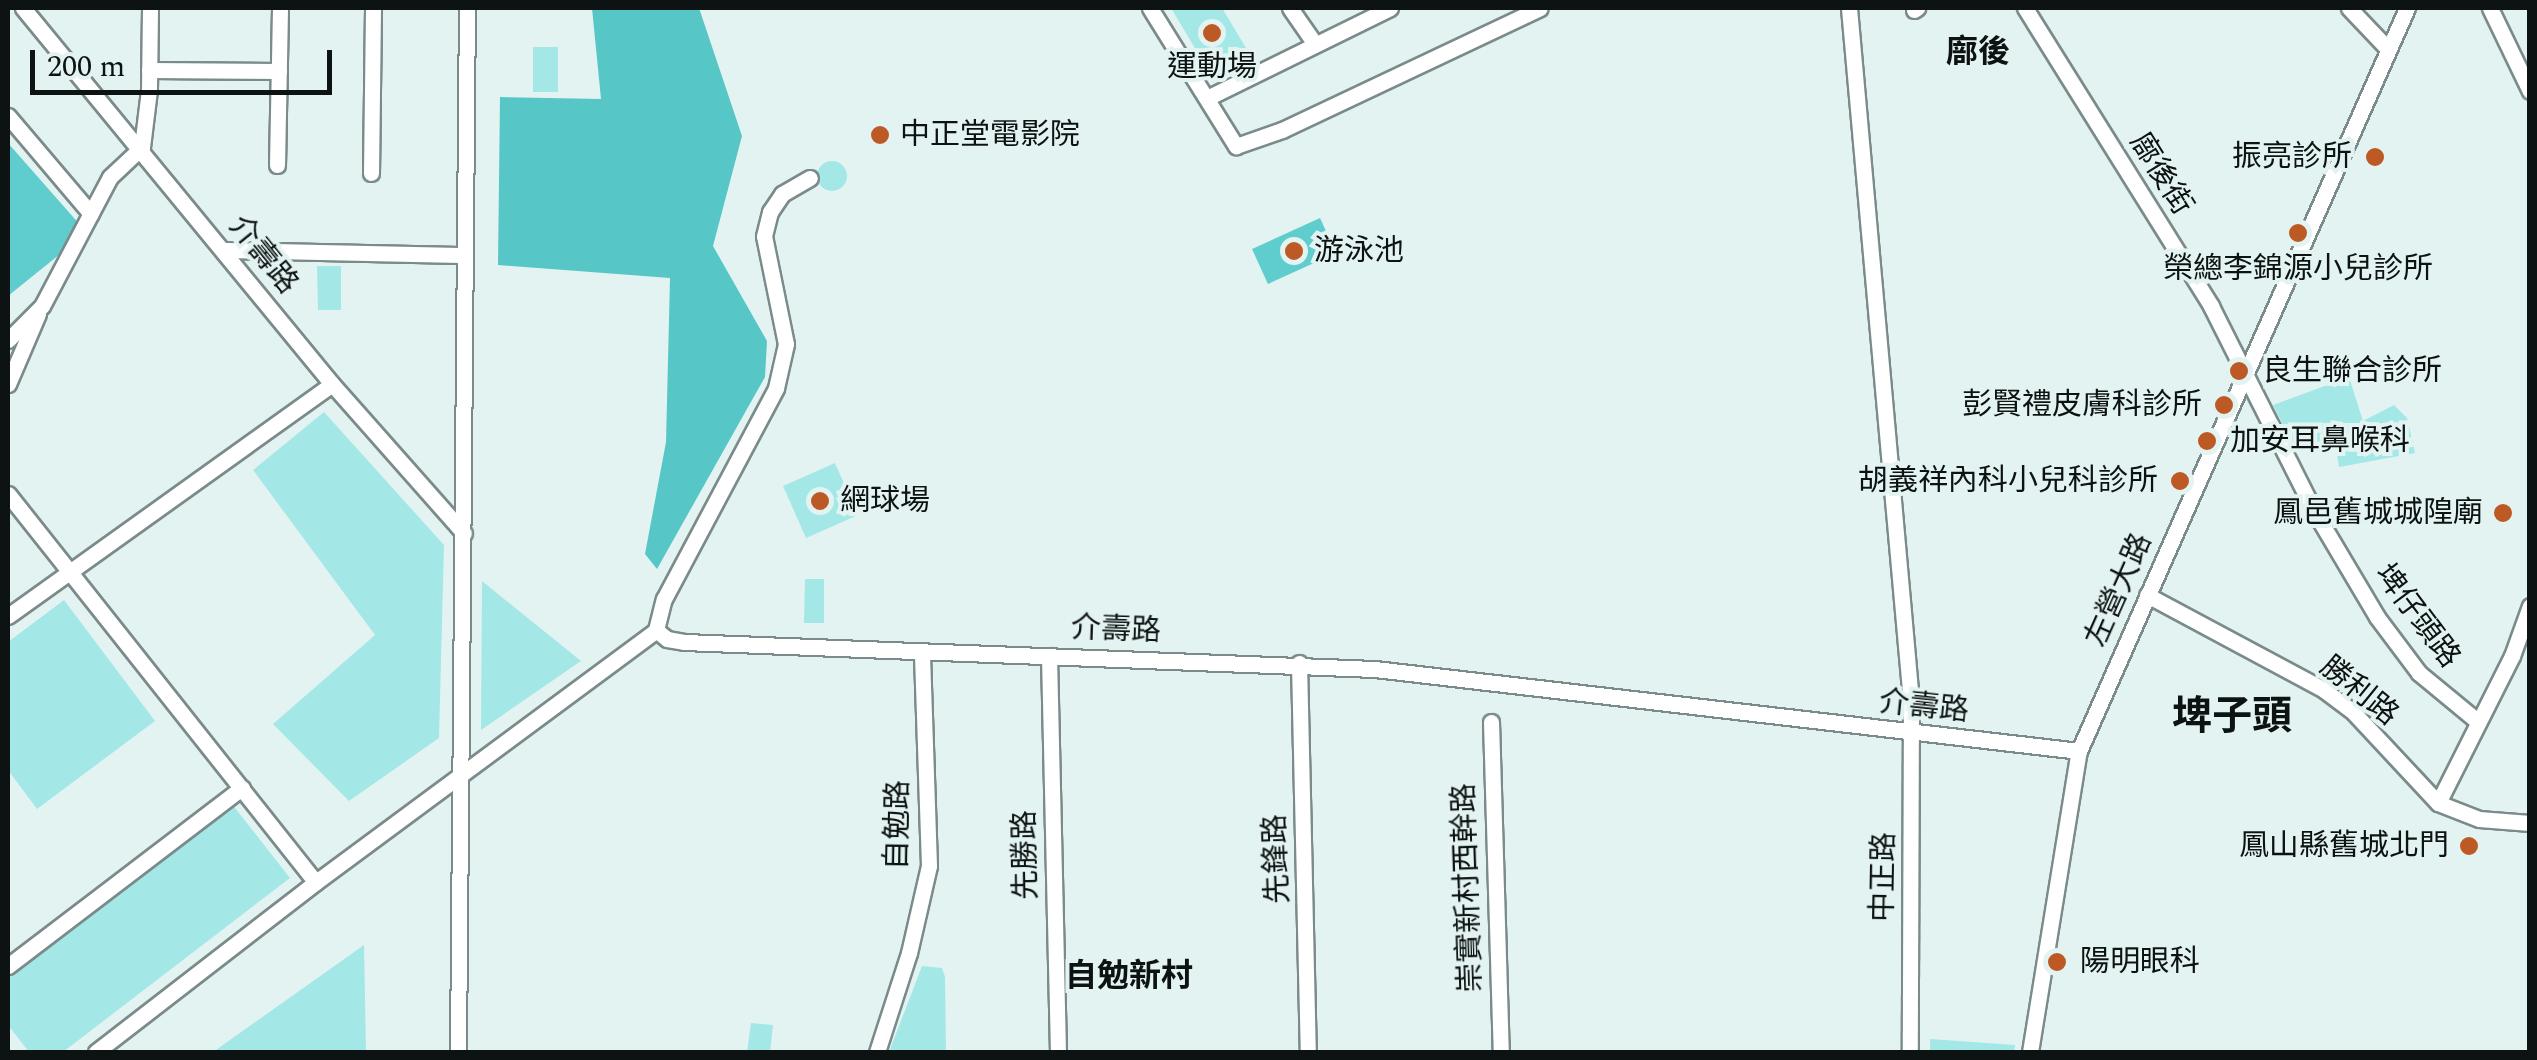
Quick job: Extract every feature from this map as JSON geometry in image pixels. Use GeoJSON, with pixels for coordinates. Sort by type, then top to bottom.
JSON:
{"type":"FeatureCollection","features":[{"type":"Feature","properties":{"kind":"street","name":"介壽路"},"geometry":{"type":"LineString","coordinates":[[22,8],[142,147],[332,384],[464,534]]}},
{"type":"Feature","properties":{"kind":"street"},"geometry":{"type":"LineString","coordinates":[[8,384],[42,306],[110,178],[142,147],[150,8]]}},
{"type":"Feature","properties":{"kind":"street"},"geometry":{"type":"LineString","coordinates":[[277,165],[280,8]]}},
{"type":"Feature","properties":{"kind":"street"},"geometry":{"type":"LineString","coordinates":[[371,173],[372,8]]}},
{"type":"Feature","properties":{"kind":"street"},"geometry":{"type":"LineString","coordinates":[[458,1052],[467,8]]}},
{"type":"Feature","properties":{"kind":"street"},"geometry":{"type":"LineString","coordinates":[[1150,8],[1236,146],[1282,130],[1540,8]]}},
{"type":"Feature","properties":{"kind":"street"},"geometry":{"type":"LineString","coordinates":[[1290,8],[1314,44]]}},
{"type":"Feature","properties":{"kind":"street"},"geometry":{"type":"LineString","coordinates":[[1207,98],[1390,8]]}},
{"type":"Feature","properties":{"kind":"street","name":"中正路"},"geometry":{"type":"LineString","coordinates":[[1849,8],[1912,701],[1910,1052]]}},
{"type":"Feature","properties":{"kind":"street","name":"廍後街"},"geometry":{"type":"LineString","coordinates":[[2025,8],[2247,371]]}},
{"type":"Feature","properties":{"kind":"street"},"geometry":{"type":"LineString","coordinates":[[2349,8],[2388,49]]}},
{"type":"Feature","properties":{"kind":"street","name":"左營大路"},"geometry":{"type":"LineString","coordinates":[[2030,1052],[2078,752],[2408,8]]}},
{"type":"Feature","properties":{"kind":"street"},"geometry":{"type":"LineString","coordinates":[[2490,8],[2530,91]]}},
{"type":"Feature","properties":{"kind":"street"},"geometry":{"type":"LineString","coordinates":[[149,70],[279,71]]}},
{"type":"Feature","properties":{"kind":"street"},"geometry":{"type":"LineString","coordinates":[[8,116],[91,214]]}},
{"type":"Feature","properties":{"kind":"street"},"geometry":{"type":"LineString","coordinates":[[96,1052],[316,882],[656,630],[664,599],[776,388],[786,344],[764,236],[770,212],[782,194],[810,178]]}},
{"type":"Feature","properties":{"kind":"street"},"geometry":{"type":"LineString","coordinates":[[223,250],[464,255]]}},
{"type":"Feature","properties":{"kind":"street"},"geometry":{"type":"LineString","coordinates":[[8,340],[42,306]]}},
{"type":"Feature","properties":{"kind":"street","name":"埤仔頭路"},"geometry":{"type":"LineString","coordinates":[[2247,371],[2313,509],[2377,616],[2420,673],[2476,720]]}},
{"type":"Feature","properties":{"kind":"street"},"geometry":{"type":"LineString","coordinates":[[8,616],[332,384]]}},
{"type":"Feature","properties":{"kind":"street"},"geometry":{"type":"LineString","coordinates":[[8,494],[316,882]]}},
{"type":"Feature","properties":{"kind":"street","name":"勝利路"},"geometry":{"type":"LineString","coordinates":[[2147,595],[2324,690],[2354,714],[2438,803],[2480,819],[2530,823]]}},
{"type":"Feature","properties":{"kind":"street"},"geometry":{"type":"LineString","coordinates":[[2438,803],[2476,720],[2512,656],[2530,606]]}},
{"type":"Feature","properties":{"kind":"street","name":"介壽路"},"geometry":{"type":"LineString","coordinates":[[656,630],[667,639],[684,642],[1299,663],[1710,706],[1913,735],[2078,752]]}},
{"type":"Feature","properties":{"kind":"street","name":"自勉路"},"geometry":{"type":"LineString","coordinates":[[877,1052],[910,953],[929,866],[922,650]]}},
{"type":"Feature","properties":{"kind":"street","name":"先勝路"},"geometry":{"type":"LineString","coordinates":[[1048,656],[1058,1052]]}},
{"type":"Feature","properties":{"kind":"street","name":"先鋒路"},"geometry":{"type":"LineString","coordinates":[[1299,663],[1308,1052]]}},
{"type":"Feature","properties":{"kind":"street","name":"崇實新村西幹路"},"geometry":{"type":"LineString","coordinates":[[1491,722],[1500,1052]]}},
{"type":"Feature","properties":{"kind":"street"},"geometry":{"type":"LineString","coordinates":[[8,966],[242,788]]}},
{"type":"Feature","properties":{"kind":"shaded area"},"geometry":{"type":"Polygon","coordinates":[[[592,8],[699,8],[742,136],[713,246],[767,341],[765,377],[657,569],[645,554],[666,442],[670,278],[498,265],[500,97],[601,99],[592,8]]]}},
{"type":"Feature","properties":{"kind":"shaded area","name":"運動場"},"geometry":{"type":"Polygon","coordinates":[[[1171,8],[1222,8],[1252,58],[1214,80],[1171,8]]]}},
{"type":"Feature","properties":{"kind":"shaded area"},"geometry":{"type":"Polygon","coordinates":[[[533,47],[558,47],[558,92],[533,92],[533,47]]]}},
{"type":"Feature","properties":{"kind":"shaded area"},"geometry":{"type":"Polygon","coordinates":[[[8,143],[81,226],[70,246],[8,296],[8,143]]]}},
{"type":"Feature","properties":{"kind":"shaded area"},"geometry":{"type":"Polygon","coordinates":[[[832,161],[843,165],[847,176],[843,187],[832,191],[821,187],[817,176],[821,165],[832,161]]]}},
{"type":"Feature","properties":{"kind":"shaded area","name":"游泳池"},"geometry":{"type":"Polygon","coordinates":[[[1320,218],[1336,253],[1268,284],[1252,249],[1320,218]]]}},
{"type":"Feature","properties":{"kind":"shaded area"},"geometry":{"type":"Polygon","coordinates":[[[317,266],[341,266],[341,310],[318,310],[317,266]]]}},
{"type":"Feature","properties":{"kind":"shaded area"},"geometry":{"type":"Polygon","coordinates":[[[2349,377],[2363,421],[2394,405],[2407,418],[2415,453],[2339,467],[2334,437],[2296,450],[2273,405],[2349,377]]]}},
{"type":"Feature","properties":{"kind":"shaded area"},"geometry":{"type":"Polygon","coordinates":[[[324,412],[444,545],[439,738],[349,801],[273,724],[375,635],[253,470],[324,412]]]}},
{"type":"Feature","properties":{"kind":"shaded area","name":"網球場"},"geometry":{"type":"Polygon","coordinates":[[[835,463],[858,515],[806,538],[783,486],[835,463]]]}},
{"type":"Feature","properties":{"kind":"shaded area"},"geometry":{"type":"Polygon","coordinates":[[[805,579],[824,579],[824,623],[804,623],[805,579]]]}},
{"type":"Feature","properties":{"kind":"shaded area"},"geometry":{"type":"Polygon","coordinates":[[[482,581],[581,661],[481,730],[482,581]]]}},
{"type":"Feature","properties":{"kind":"shaded area"},"geometry":{"type":"Polygon","coordinates":[[[64,600],[155,721],[37,809],[8,770],[8,642],[64,600]]]}},
{"type":"Feature","properties":{"kind":"shaded area"},"geometry":{"type":"Polygon","coordinates":[[[232,804],[290,878],[63,1052],[29,1052],[8,1025],[8,977],[232,804]]]}},
{"type":"Feature","properties":{"kind":"shaded area"},"geometry":{"type":"Polygon","coordinates":[[[364,945],[366,1052],[213,1052],[364,945]]]}},
{"type":"Feature","properties":{"kind":"shaded area"},"geometry":{"type":"Polygon","coordinates":[[[922,966],[942,968],[945,977],[946,1052],[889,1052],[922,966]]]}},
{"type":"Feature","properties":{"kind":"shaded area"},"geometry":{"type":"Polygon","coordinates":[[[751,1023],[773,1025],[770,1052],[747,1052],[751,1023]]]}},
{"type":"Feature","properties":{"kind":"shaded area"},"geometry":{"type":"Polygon","coordinates":[[[1930,1039],[2015,1045],[2014,1052],[1930,1052],[1930,1039]]]}},
{"type":"Feature","properties":{"kind":"place","name":"運動場"},"geometry":{"type":"Point","coordinates":[1212,33]}},
{"type":"Feature","properties":{"kind":"place","name":"中正堂電影院"},"geometry":{"type":"Point","coordinates":[880,135]}},
{"type":"Feature","properties":{"kind":"place","name":"振亮診所"},"geometry":{"type":"Point","coordinates":[2375,157]}},
{"type":"Feature","properties":{"kind":"place","name":"榮總李錦源小兒診所"},"geometry":{"type":"Point","coordinates":[2298,233]}},
{"type":"Feature","properties":{"kind":"place","name":"游泳池"},"geometry":{"type":"Point","coordinates":[1294,251]}},
{"type":"Feature","properties":{"kind":"place","name":"良生聯合診所"},"geometry":{"type":"Point","coordinates":[2239,371]}},
{"type":"Feature","properties":{"kind":"place","name":"彭賢禮皮膚科診所"},"geometry":{"type":"Point","coordinates":[2224,405]}},
{"type":"Feature","properties":{"kind":"place","name":"加安耳鼻喉科"},"geometry":{"type":"Point","coordinates":[2207,441]}},
{"type":"Feature","properties":{"kind":"place","name":"胡義祥內科小兒科診所"},"geometry":{"type":"Point","coordinates":[2180,481]}},
{"type":"Feature","properties":{"kind":"place","name":"網球場"},"geometry":{"type":"Point","coordinates":[820,501]}},
{"type":"Feature","properties":{"kind":"place","name":"鳳邑舊城城隍廟"},"geometry":{"type":"Point","coordinates":[2503,513]}},
{"type":"Feature","properties":{"kind":"place","name":"鳳山縣舊城北門"},"geometry":{"type":"Point","coordinates":[2469,846]}},
{"type":"Feature","properties":{"kind":"place","name":"陽明眼科"},"geometry":{"type":"Point","coordinates":[2057,962]}},
{"type":"Feature","properties":{"kind":"district","name":"廍後"},"geometry":{"type":"Point","coordinates":[1978,53]}},
{"type":"Feature","properties":{"kind":"district","name":"埤子頭"},"geometry":{"type":"Point","coordinates":[2232,718]}},
{"type":"Feature","properties":{"kind":"district","name":"自勉新村"},"geometry":{"type":"Point","coordinates":[1129,977]}}]}
